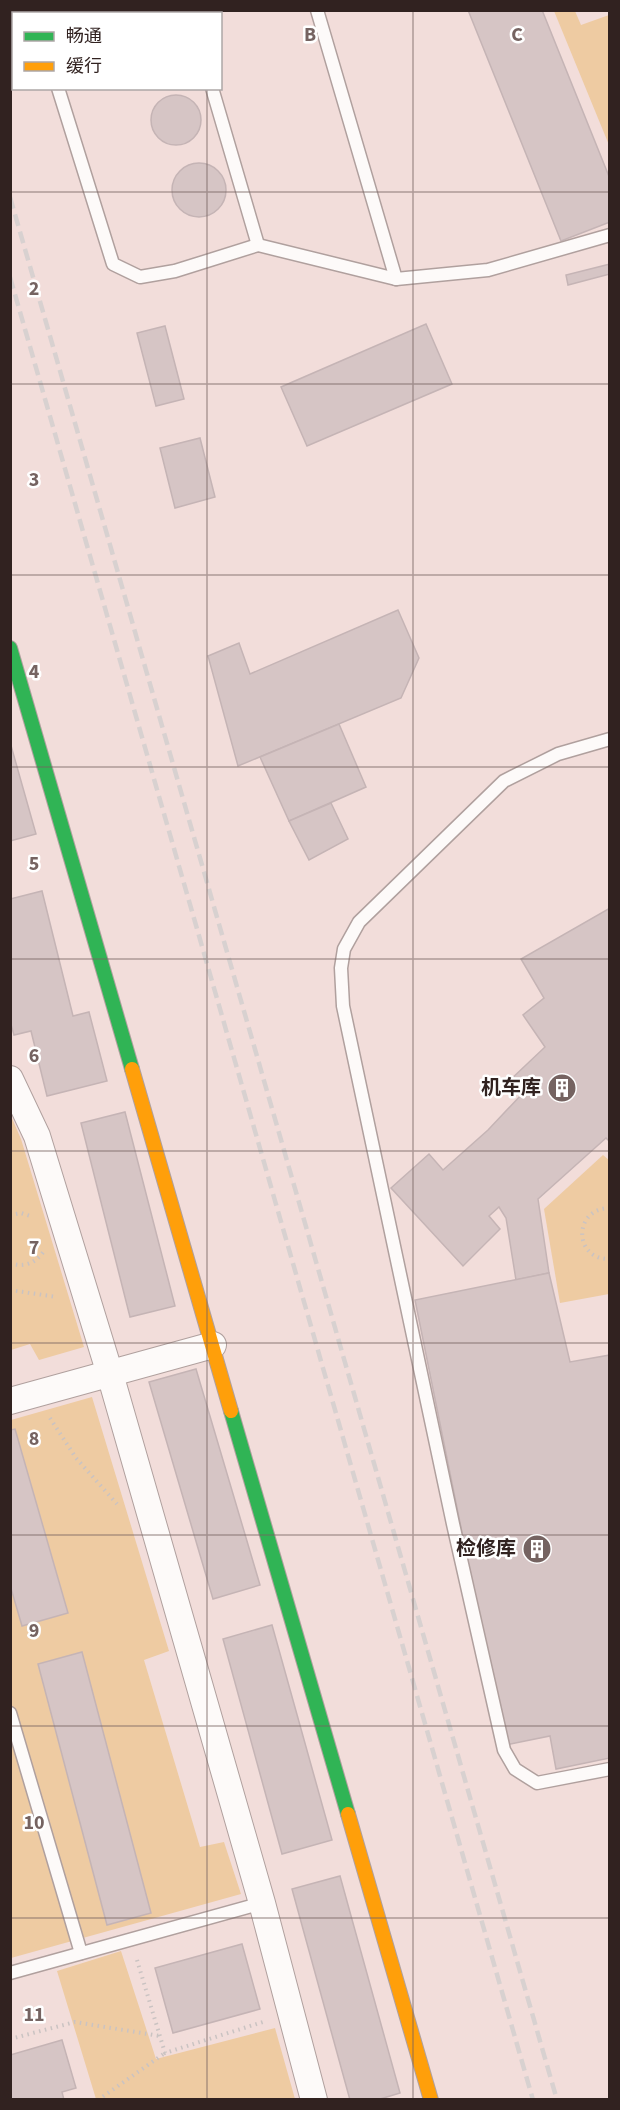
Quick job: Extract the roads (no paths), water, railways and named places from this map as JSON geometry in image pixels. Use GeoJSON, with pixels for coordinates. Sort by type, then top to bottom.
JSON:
{"type":"FeatureCollection","features":[{"type":"Feature","properties":{"kind":"street"},"geometry":{"type":"LineString","coordinates":[[10,648],[431,2100]]}},
{"type":"Feature","properties":{"kind":"street"},"geometry":{"type":"LineString","coordinates":[[10,1078],[37,1136],[111,1374],[262,1903],[314,2100]]}},
{"type":"Feature","properties":{"kind":"street"},"geometry":{"type":"LineString","coordinates":[[10,1401],[213,1345]]}},
{"type":"Feature","properties":{"kind":"lane"},"geometry":{"type":"LineString","coordinates":[[317,10],[396,279]]}},
{"type":"Feature","properties":{"kind":"lane"},"geometry":{"type":"LineString","coordinates":[[59,90],[112,264],[140,277],[175,271],[258,244],[396,279],[488,270],[609,235]]}},
{"type":"Feature","properties":{"kind":"lane"},"geometry":{"type":"LineString","coordinates":[[213,90],[258,244]]}},
{"type":"Feature","properties":{"kind":"lane"},"geometry":{"type":"LineString","coordinates":[[609,739],[558,754],[504,781],[359,922],[344,949],[341,968],[343,1006],[453,1524],[504,1750],[515,1769],[537,1783],[609,1769]]}},
{"type":"Feature","properties":{"kind":"lane"},"geometry":{"type":"LineString","coordinates":[[10,1713],[81,1953]]}},
{"type":"Feature","properties":{"kind":"lane"},"geometry":{"type":"LineString","coordinates":[[10,1973],[262,1903]]}},
{"type":"Feature","properties":{"kind":"railway"},"geometry":{"type":"LineString","coordinates":[[10,197],[557,2100]]}},
{"type":"Feature","properties":{"kind":"railway"},"geometry":{"type":"LineString","coordinates":[[10,277],[533,2100]]}},
{"type":"Feature","properties":{"kind":"place","name":"机车库"},"geometry":{"type":"Point","coordinates":[562,1088]}},
{"type":"Feature","properties":{"kind":"place","name":"检修库"},"geometry":{"type":"Point","coordinates":[537,1549]}}]}
